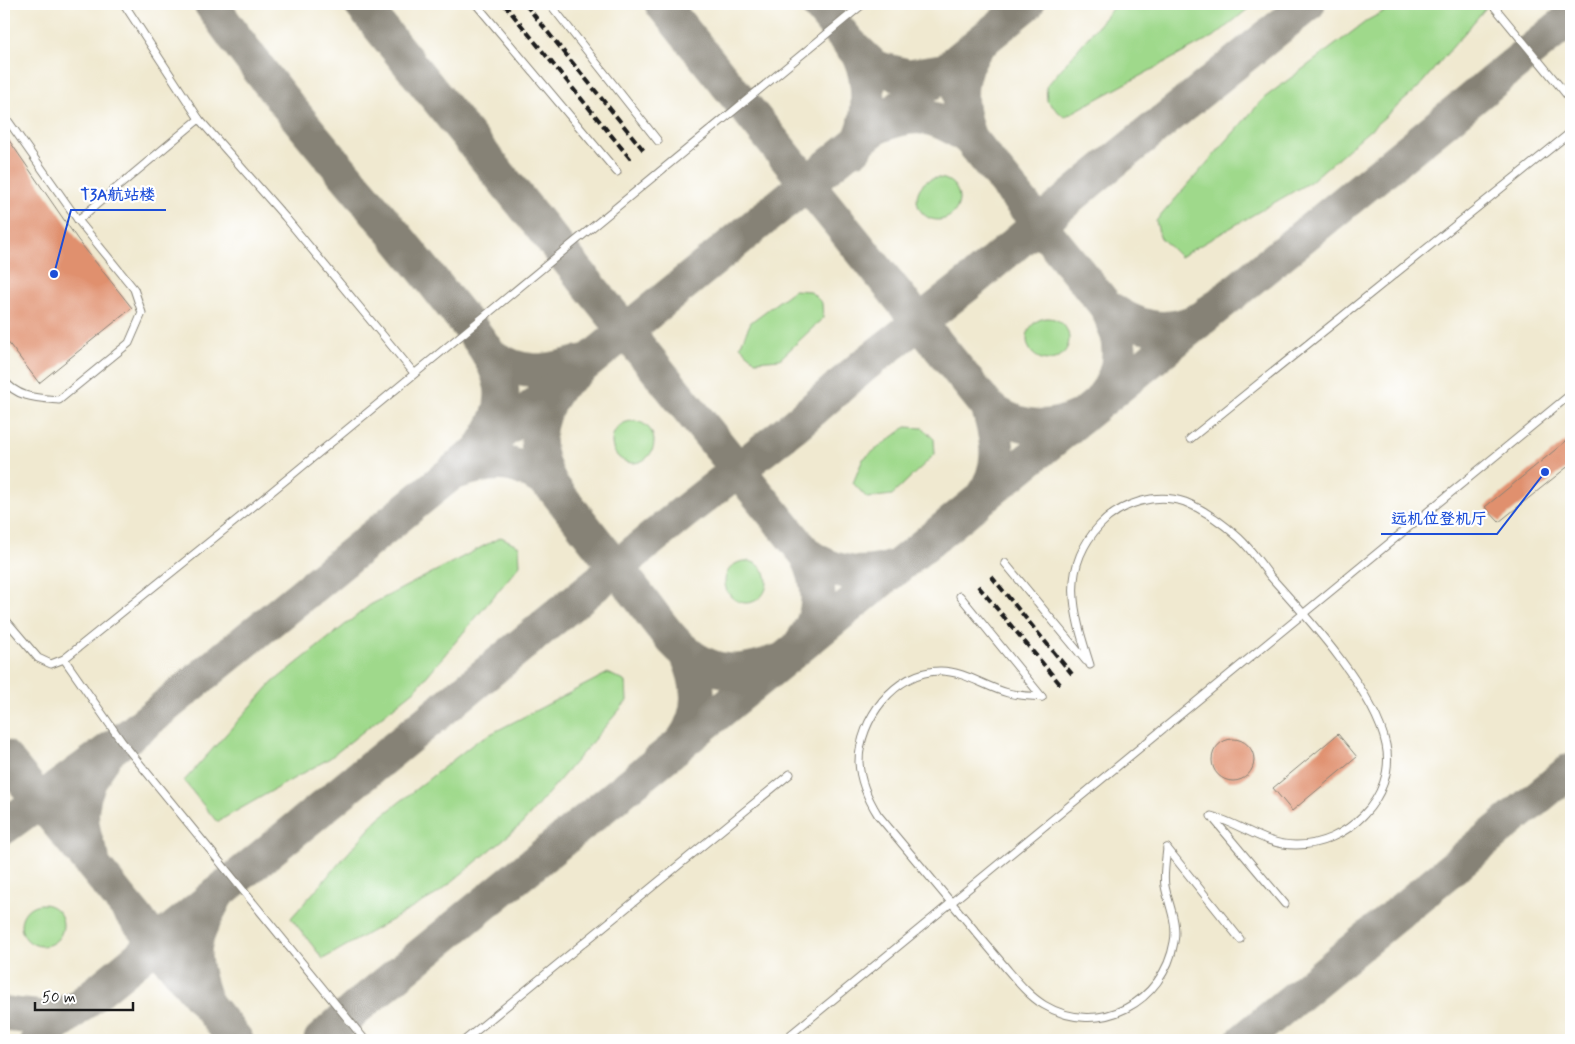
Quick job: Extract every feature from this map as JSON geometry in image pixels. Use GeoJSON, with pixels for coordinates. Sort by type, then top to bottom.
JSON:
{"type":"FeatureCollection","features":[{"type":"Feature","properties":{"kind":"lane"},"geometry":{"type":"LineString","coordinates":[[124,4],[199,119],[285,217],[414,373]]}},
{"type":"Feature","properties":{"kind":"lane"},"geometry":{"type":"LineString","coordinates":[[476,4],[618,172]]}},
{"type":"Feature","properties":{"kind":"lane"},"geometry":{"type":"LineString","coordinates":[[550,4],[658,141]]}},
{"type":"Feature","properties":{"kind":"lane"},"geometry":{"type":"LineString","coordinates":[[4,618],[38,658],[51,664],[64,659],[863,4]]}},
{"type":"Feature","properties":{"kind":"lane"},"geometry":{"type":"LineString","coordinates":[[1492,4],[1571,100]]}},
{"type":"Feature","properties":{"kind":"lane"},"geometry":{"type":"LineString","coordinates":[[4,115],[78,220],[134,289],[142,313],[129,343],[59,400],[32,398],[11,390],[4,380]]}},
{"type":"Feature","properties":{"kind":"lane"},"geometry":{"type":"LineString","coordinates":[[78,220],[199,119]]}},
{"type":"Feature","properties":{"kind":"lane"},"geometry":{"type":"LineString","coordinates":[[1190,439],[1571,132]]}},
{"type":"Feature","properties":{"kind":"lane"},"geometry":{"type":"LineString","coordinates":[[784,1040],[1571,394]]}},
{"type":"Feature","properties":{"kind":"lane"},"geometry":{"type":"LineString","coordinates":[[1005,563],[1090,666],[1075,618],[1074,574],[1080,552],[1091,535],[1108,518],[1125,506],[1153,499],[1184,502],[1218,520],[1240,539],[1304,613],[1356,682],[1375,712],[1387,748],[1386,768],[1380,788],[1371,807],[1342,834],[1326,842],[1296,845],[1275,843],[1229,821],[1211,816],[1285,904]]}},
{"type":"Feature","properties":{"kind":"lane"},"geometry":{"type":"LineString","coordinates":[[960,596],[1042,696],[1009,694],[960,674],[939,671],[916,677],[898,686],[884,700],[867,727],[860,747],[859,764],[869,800],[951,904],[1006,968],[1044,1005],[1061,1013],[1083,1017],[1103,1016],[1123,1011],[1140,1001],[1155,984],[1166,965],[1175,940],[1172,915],[1164,883],[1167,848],[1240,939]]}},
{"type":"Feature","properties":{"kind":"lane"},"geometry":{"type":"LineString","coordinates":[[64,659],[122,742],[366,1040]]}},
{"type":"Feature","properties":{"kind":"lane"},"geometry":{"type":"LineString","coordinates":[[465,1040],[790,774]]}},
{"type":"Feature","properties":{"kind":"green space"},"geometry":{"type":"Polygon","coordinates":[[[1116,4],[1254,4],[1216,35],[1064,117],[1047,101],[1046,87],[1116,4]]]}},
{"type":"Feature","properties":{"kind":"green space"},"geometry":{"type":"Polygon","coordinates":[[[1398,4],[1489,4],[1417,89],[1310,182],[1180,257],[1160,237],[1156,221],[1264,98],[1368,20],[1398,4]]]}},
{"type":"Feature","properties":{"kind":"green space"},"geometry":{"type":"Polygon","coordinates":[[[938,178],[953,184],[959,199],[953,214],[938,220],[923,214],[917,199],[923,184],[938,178]]]}},
{"type":"Feature","properties":{"kind":"green space"},"geometry":{"type":"Polygon","coordinates":[[[794,290],[810,291],[822,303],[823,318],[780,359],[755,361],[740,346],[751,322],[794,290]]]}},
{"type":"Feature","properties":{"kind":"green space"},"geometry":{"type":"Polygon","coordinates":[[[1048,318],[1063,324],[1069,339],[1063,354],[1048,360],[1033,354],[1027,339],[1033,324],[1048,318]]]}},
{"type":"Feature","properties":{"kind":"green space"},"geometry":{"type":"Polygon","coordinates":[[[633,421],[648,427],[654,442],[648,457],[633,463],[618,457],[612,442],[618,427],[633,421]]]}},
{"type":"Feature","properties":{"kind":"green space"},"geometry":{"type":"Polygon","coordinates":[[[906,427],[923,428],[934,439],[935,454],[892,495],[867,498],[853,483],[863,459],[906,427]]]}},
{"type":"Feature","properties":{"kind":"green space"},"geometry":{"type":"Polygon","coordinates":[[[501,537],[519,546],[520,565],[416,689],[330,758],[217,822],[184,781],[272,683],[370,605],[501,537]]]}},
{"type":"Feature","properties":{"kind":"green space"},"geometry":{"type":"Polygon","coordinates":[[[746,561],[761,567],[767,582],[761,597],[746,603],[731,597],[725,582],[731,567],[746,561]]]}},
{"type":"Feature","properties":{"kind":"green space"},"geometry":{"type":"Polygon","coordinates":[[[608,673],[626,682],[627,701],[522,824],[437,894],[323,959],[291,918],[378,819],[477,741],[608,673]]]}},
{"type":"Feature","properties":{"kind":"green space"},"geometry":{"type":"Polygon","coordinates":[[[42,904],[57,910],[63,925],[57,940],[42,946],[27,940],[21,925],[27,910],[42,904]]]}},
{"type":"Feature","properties":{"kind":"building"},"geometry":{"type":"Polygon","coordinates":[[[4,133],[78,240],[132,308],[39,383],[4,337],[4,133]]]}},
{"type":"Feature","properties":{"kind":"building"},"geometry":{"type":"Polygon","coordinates":[[[1571,437],[1571,464],[1499,522],[1485,507],[1571,437]]]}},
{"type":"Feature","properties":{"kind":"building"},"geometry":{"type":"Polygon","coordinates":[[[1338,734],[1357,757],[1292,811],[1273,788],[1338,734]]]}},
{"type":"Feature","properties":{"kind":"building"},"geometry":{"type":"Polygon","coordinates":[[[1233,739],[1248,745],[1254,760],[1248,775],[1233,781],[1218,775],[1212,760],[1218,745],[1233,739]]]}},
{"type":"Feature","properties":{"kind":"taxiway"},"geometry":{"type":"LineString","coordinates":[[211,4],[266,79],[413,257],[485,348],[497,372],[501,385],[502,401],[498,416],[483,445]]}},
{"type":"Feature","properties":{"kind":"taxiway"},"geometry":{"type":"LineString","coordinates":[[361,4],[807,555],[815,578],[818,600],[813,622],[801,643]]}},
{"type":"Feature","properties":{"kind":"taxiway"},"geometry":{"type":"LineString","coordinates":[[662,4],[988,407],[1008,419],[1030,426],[1053,425],[1076,418]]}},
{"type":"Feature","properties":{"kind":"taxiway"},"geometry":{"type":"LineString","coordinates":[[817,4],[859,55],[866,77],[867,115],[861,138],[855,148]]}},
{"type":"Feature","properties":{"kind":"taxiway"},"geometry":{"type":"LineString","coordinates":[[4,827],[130,735],[1027,4]]}},
{"type":"Feature","properties":{"kind":"taxiway"},"geometry":{"type":"LineString","coordinates":[[38,1040],[683,513],[795,425],[863,366],[968,284],[1092,179],[1308,4]]}},
{"type":"Feature","properties":{"kind":"taxiway"},"geometry":{"type":"LineString","coordinates":[[321,1040],[356,1008],[1571,18]]}},
{"type":"Feature","properties":{"kind":"taxiway"},"geometry":{"type":"LineString","coordinates":[[851,45],[875,68],[908,76],[942,71]]}},
{"type":"Feature","properties":{"kind":"taxiway"},"geometry":{"type":"LineString","coordinates":[[969,138],[962,114],[960,90],[965,67],[978,45]]}},
{"type":"Feature","properties":{"kind":"taxiway"},"geometry":{"type":"LineString","coordinates":[[879,126],[904,118],[926,117],[947,124],[969,138],[1106,306],[1116,329],[1119,353],[1115,376],[1102,398]]}},
{"type":"Feature","properties":{"kind":"taxiway"},"geometry":{"type":"LineString","coordinates":[[1106,306],[1128,320],[1150,327],[1173,328],[1198,320]]}},
{"type":"Feature","properties":{"kind":"taxiway"},"geometry":{"type":"LineString","coordinates":[[489,354],[512,366],[534,371],[557,369],[582,362]]}},
{"type":"Feature","properties":{"kind":"taxiway"},"geometry":{"type":"LineString","coordinates":[[556,390],[543,414],[538,438],[541,461],[552,486],[674,642],[702,663],[721,670],[748,670],[776,662]]}},
{"type":"Feature","properties":{"kind":"taxiway"},"geometry":{"type":"LineString","coordinates":[[981,498],[993,476],[997,454],[988,407]]}},
{"type":"Feature","properties":{"kind":"taxiway"},"geometry":{"type":"LineString","coordinates":[[456,472],[483,465],[506,464],[528,471],[552,486]]}},
{"type":"Feature","properties":{"kind":"taxiway"},"geometry":{"type":"LineString","coordinates":[[807,555],[829,567],[850,573],[872,573],[896,567]]}},
{"type":"Feature","properties":{"kind":"taxiway"},"geometry":{"type":"LineString","coordinates":[[682,742],[694,720],[698,697],[697,686],[686,652]]}},
{"type":"Feature","properties":{"kind":"taxiway"},"geometry":{"type":"LineString","coordinates":[[4,757],[236,1040]]}},
{"type":"Feature","properties":{"kind":"taxiway"},"geometry":{"type":"LineString","coordinates":[[92,857],[83,831],[82,806],[89,783],[103,759]]}},
{"type":"Feature","properties":{"kind":"taxiway"},"geometry":{"type":"LineString","coordinates":[[1244,1040],[1571,770]]}},
{"type":"Feature","properties":{"kind":"taxiway"},"geometry":{"type":"LineString","coordinates":[[203,996],[195,968],[195,946],[201,926],[214,900]]}},
{"type":"Feature","properties":{"kind":"taxiway"},"geometry":{"type":"LineString","coordinates":[[4,1014],[44,1018],[73,1010]]}},
{"type":"Feature","properties":{"kind":"railway"},"geometry":{"type":"LineString","coordinates":[[504,4],[633,162]]}},
{"type":"Feature","properties":{"kind":"railway"},"geometry":{"type":"LineString","coordinates":[[525,4],[645,152]]}},
{"type":"Feature","properties":{"kind":"railway"},"geometry":{"type":"LineString","coordinates":[[991,576],[1072,674]]}},
{"type":"Feature","properties":{"kind":"railway"},"geometry":{"type":"LineString","coordinates":[[978,586],[1060,684]]}},
{"type":"Feature","properties":{"kind":"place","name":"T3A航站楼"},"geometry":{"type":"Point","coordinates":[54,274]}},
{"type":"Feature","properties":{"kind":"place","name":"远机位登机厅"},"geometry":{"type":"Point","coordinates":[1545,472]}}]}
